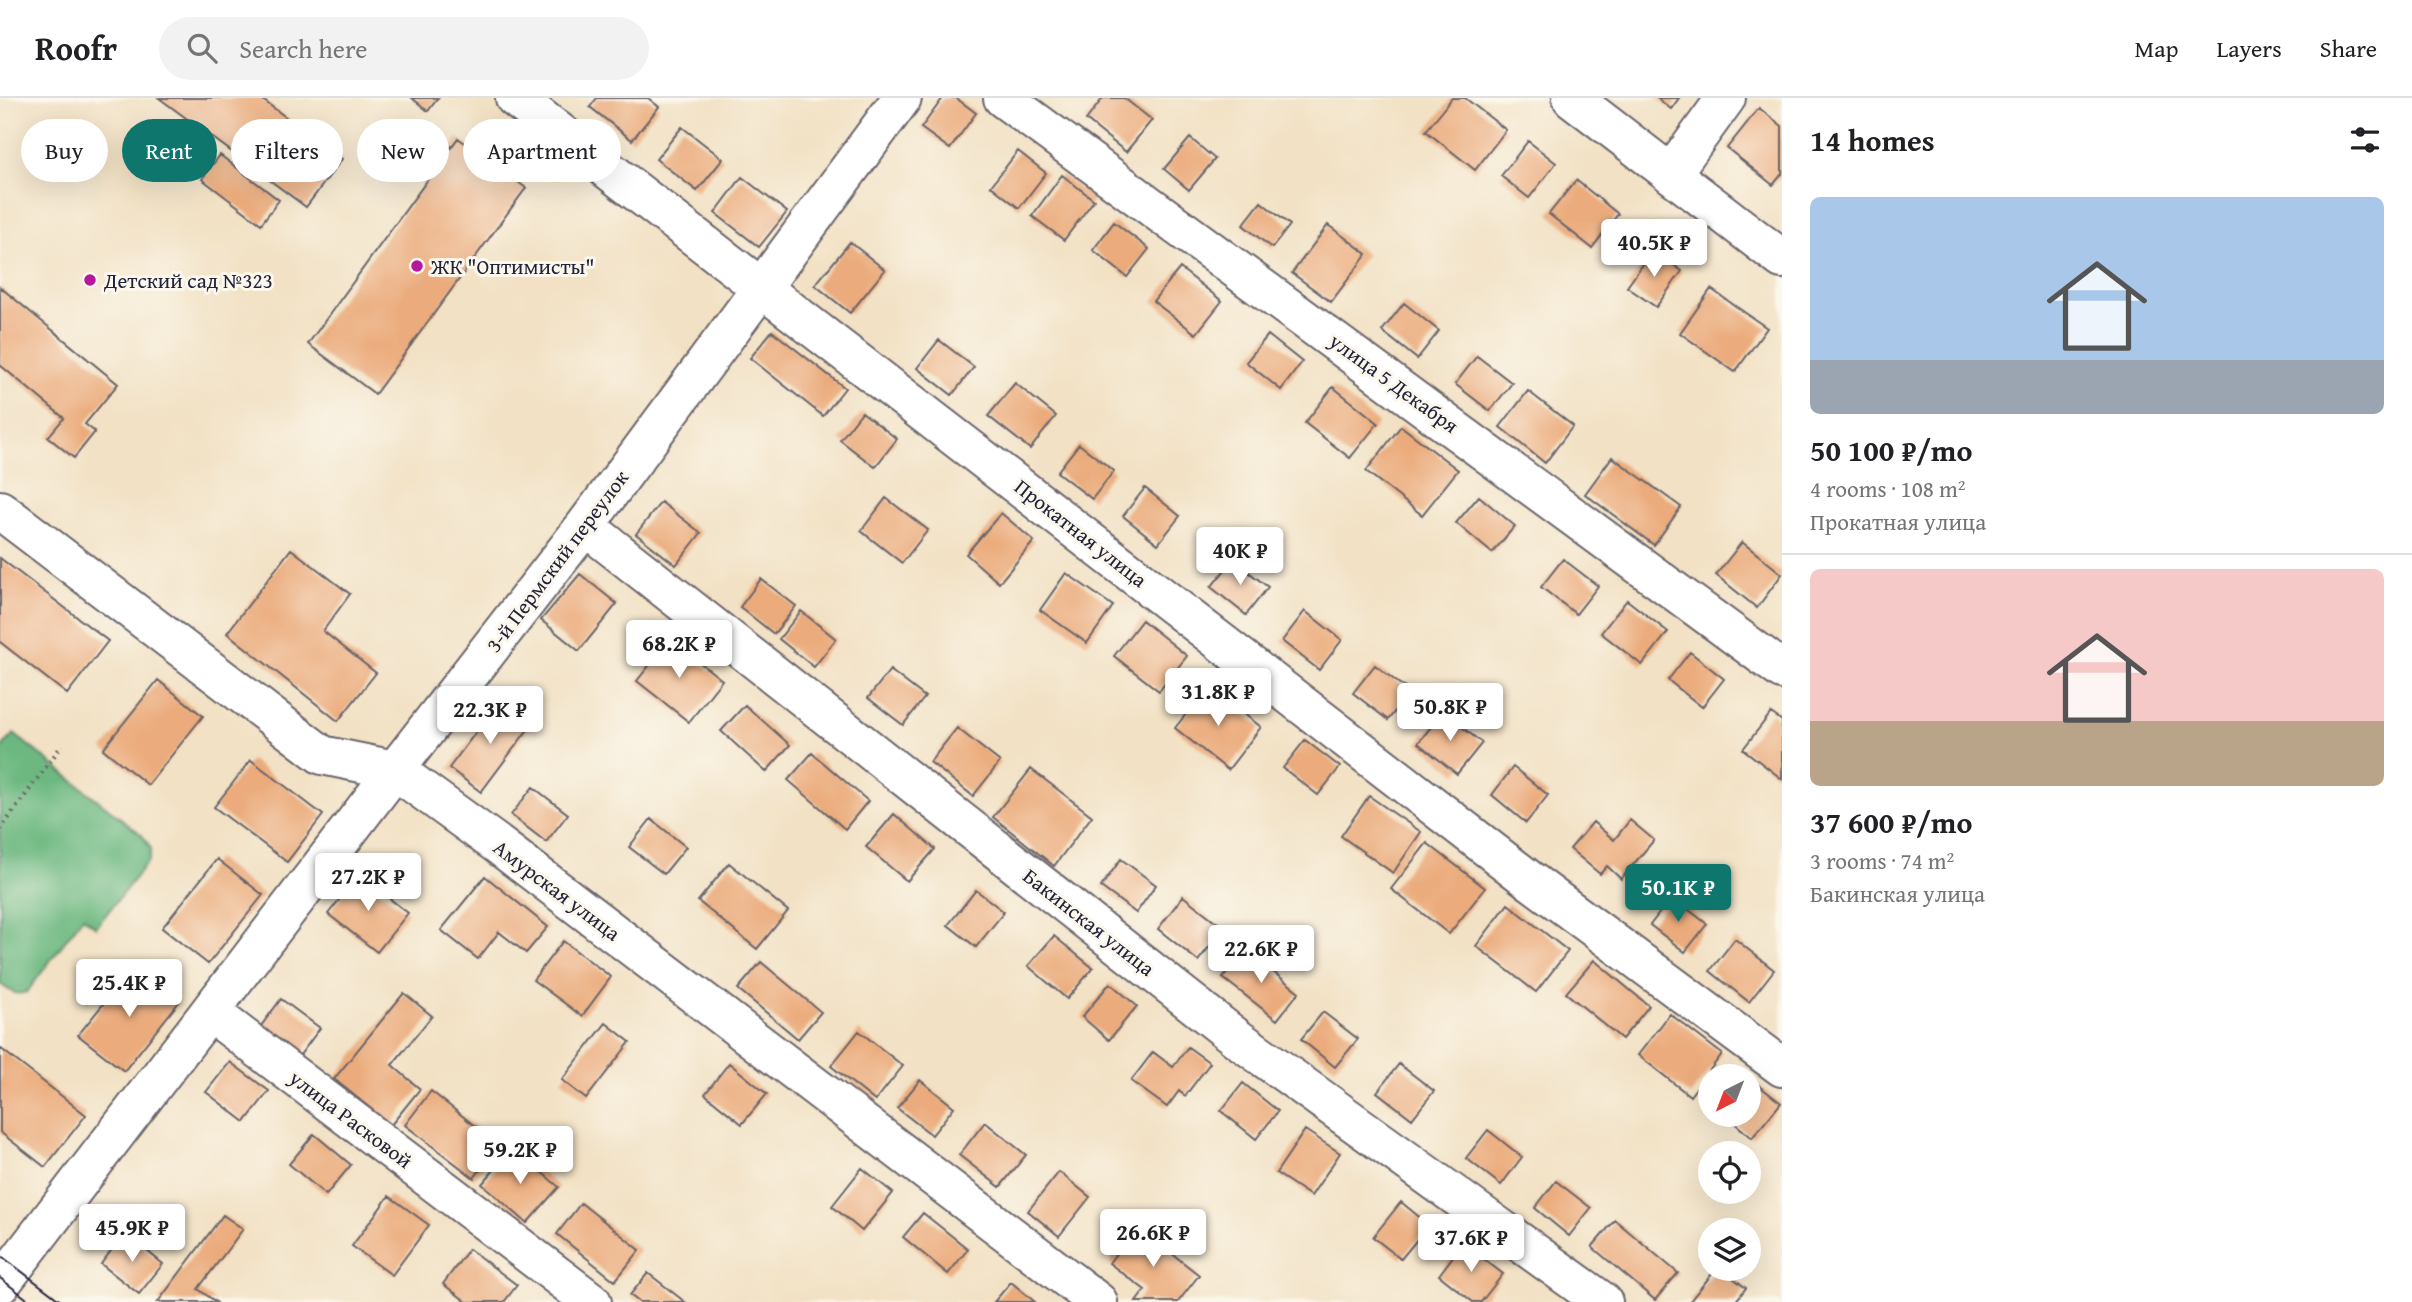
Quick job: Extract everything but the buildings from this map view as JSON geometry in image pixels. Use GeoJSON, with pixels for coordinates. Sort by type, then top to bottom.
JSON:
{"type":"FeatureCollection","features":[{"type":"Feature","properties":{"kind":"street","name":"Прокатная улица"},"geometry":{"type":"LineString","coordinates":[[515,98],[1528,879],[1782,1067]]}},
{"type":"Feature","properties":{"kind":"street","name":"3-й Пермский переулок"},"geometry":{"type":"LineString","coordinates":[[0,1285],[395,770],[586,527],[902,98]]}},
{"type":"Feature","properties":{"kind":"street","name":"улица 5 Декабря"},"geometry":{"type":"LineString","coordinates":[[1003,98],[1782,670]]}},
{"type":"Feature","properties":{"kind":"street"},"geometry":{"type":"LineString","coordinates":[[1572,98],[1782,258]]}},
{"type":"Feature","properties":{"kind":"street"},"geometry":{"type":"LineString","coordinates":[[1671,174],[1726,98]]}},
{"type":"Feature","properties":{"kind":"street","name":"Амурская улица"},"geometry":{"type":"LineString","coordinates":[[0,510],[322,755],[395,770],[497,844],[1098,1302]]}},
{"type":"Feature","properties":{"kind":"street","name":"Бакинская улица"},"geometry":{"type":"LineString","coordinates":[[586,527],[1238,1039],[1603,1302]]}},
{"type":"Feature","properties":{"kind":"street","name":"улица Расковой"},"geometry":{"type":"LineString","coordinates":[[210,1012],[592,1302]]}},
{"type":"Feature","properties":{"kind":"path"},"geometry":{"type":"LineString","coordinates":[[1,827],[62,745]]}},
{"type":"Feature","properties":{"kind":"green space"},"geometry":{"type":"Polygon","coordinates":[[[14,734],[142,835],[151,849],[149,860],[96,927],[83,917],[27,992],[19,993],[0,984],[0,749],[14,734]]]}},
{"type":"Feature","properties":{"kind":"tram line"},"geometry":{"type":"LineString","coordinates":[[0,1255],[62,1302]]}},
{"type":"Feature","properties":{"kind":"tram line"},"geometry":{"type":"LineString","coordinates":[[0,1278],[31,1302]]}},
{"type":"Feature","properties":{"kind":"place","name":"ЖК \"Оптимисты\""},"geometry":{"type":"Point","coordinates":[417,266]}},
{"type":"Feature","properties":{"kind":"place","name":"Детский сад №323"},"geometry":{"type":"Point","coordinates":[90,280]}}]}
